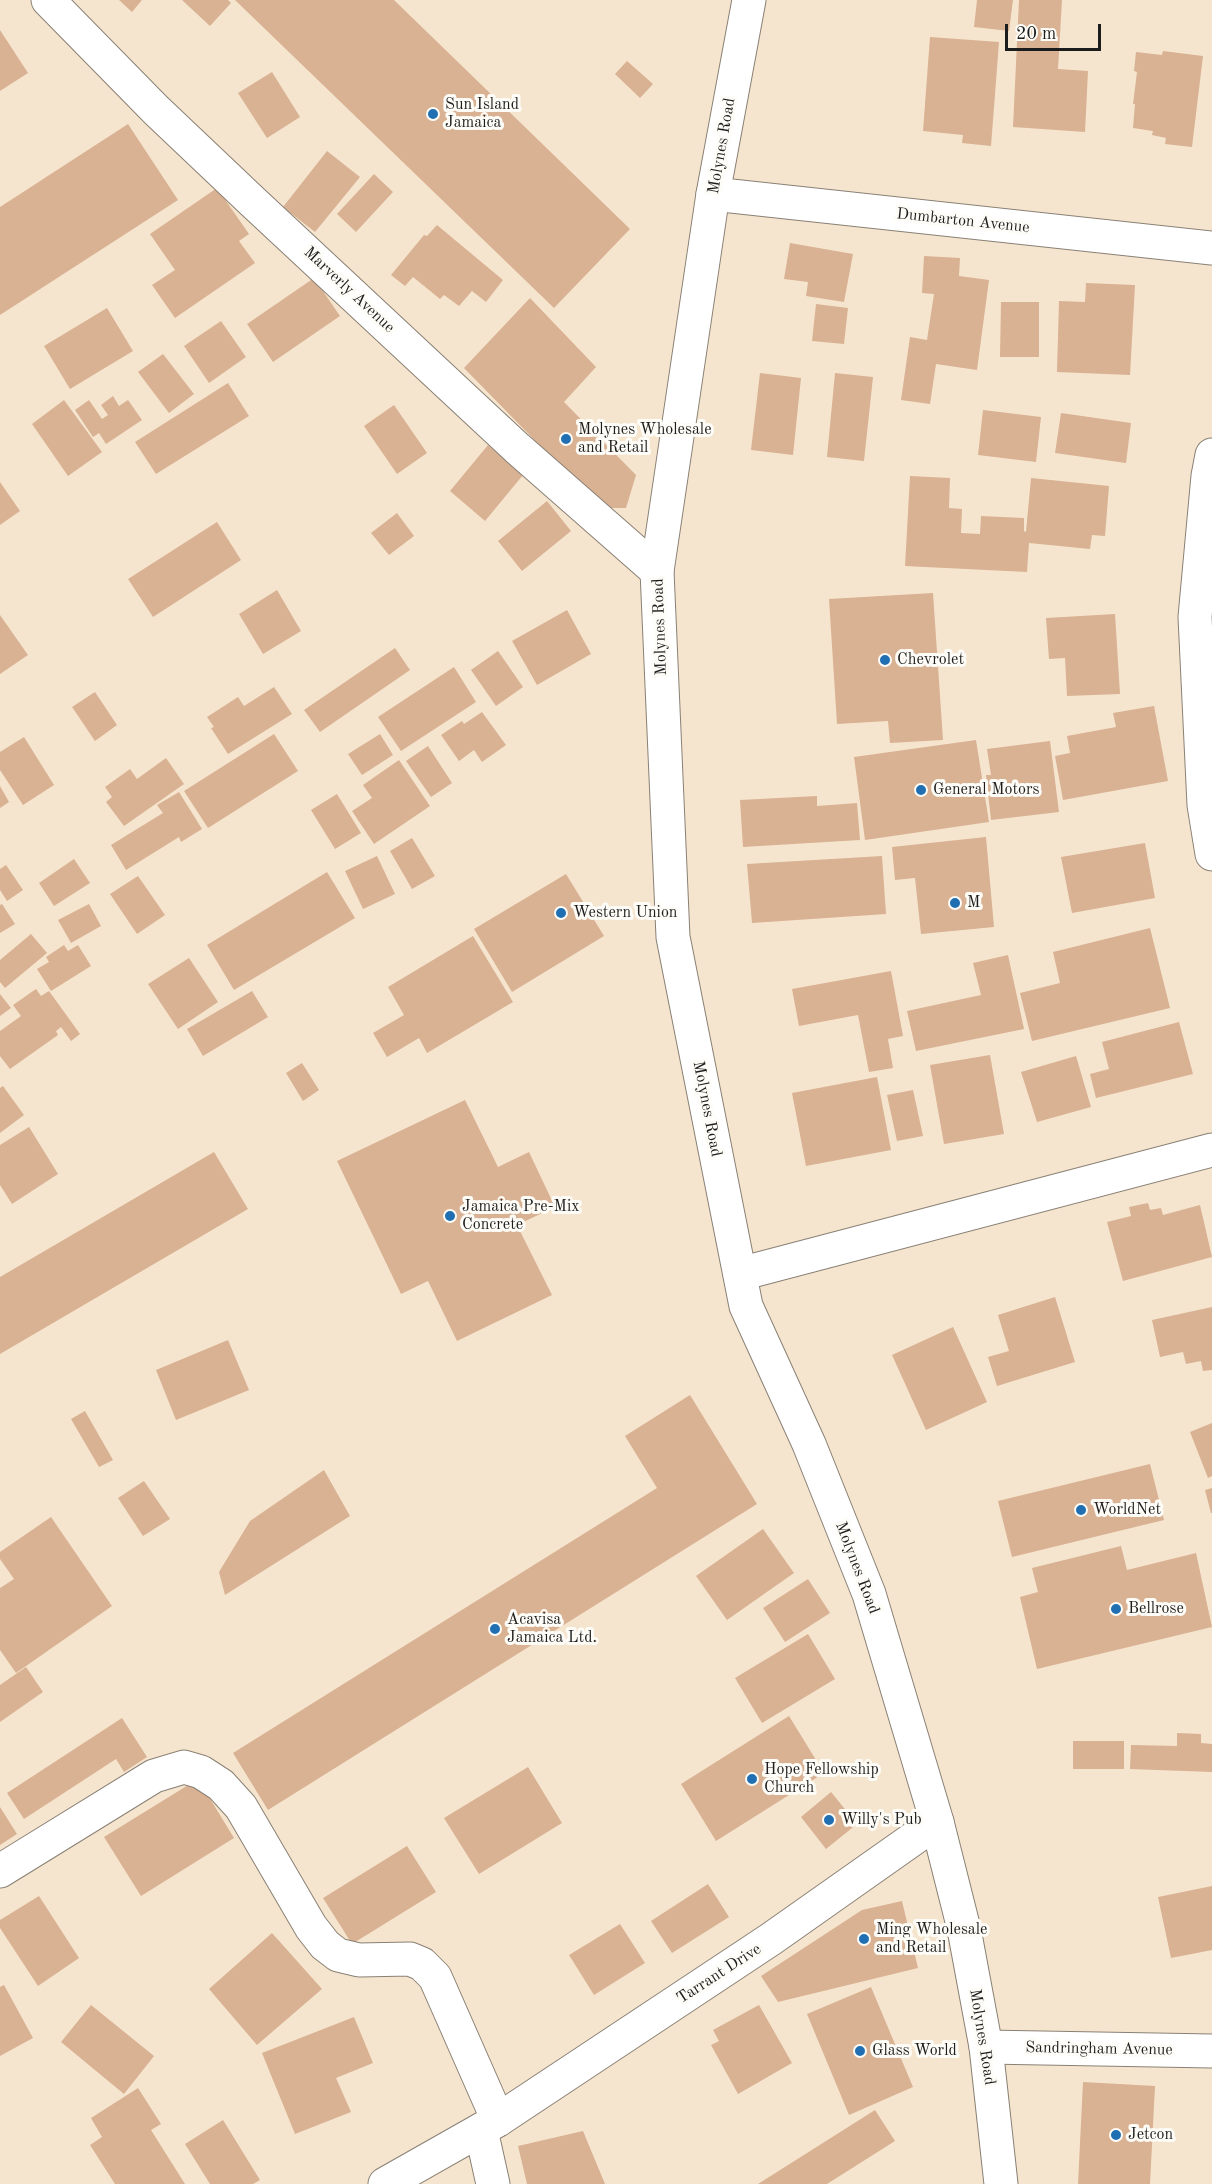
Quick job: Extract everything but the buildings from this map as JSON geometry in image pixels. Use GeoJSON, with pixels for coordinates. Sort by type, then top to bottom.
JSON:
{"type":"FeatureCollection","features":[{"type":"Feature","properties":{"kind":"street","name":"Marverly Avenue"},"geometry":{"type":"LineString","coordinates":[[48,0],[156,110],[253,202],[517,448],[657,571]]}},
{"type":"Feature","properties":{"kind":"street","name":"Molynes Road"},"geometry":{"type":"LineString","coordinates":[[749,0],[713,194],[657,571],[674,937],[746,1306],[809,1444],[869,1594],[937,1822],[964,1929],[986,2048],[1001,2184]]}},
{"type":"Feature","properties":{"kind":"street","name":"Dumbarton Avenue"},"geometry":{"type":"LineString","coordinates":[[713,194],[1212,248]]}},
{"type":"Feature","properties":{"kind":"street"},"geometry":{"type":"LineString","coordinates":[[1212,455],[1195,617],[1204,805],[1212,854]]}},
{"type":"Feature","properties":{"kind":"street"},"geometry":{"type":"LineString","coordinates":[[740,1274],[1212,1150]]}},
{"type":"Feature","properties":{"kind":"street"},"geometry":{"type":"LineString","coordinates":[[0,1871],[154,1776],[184,1767],[201,1772],[221,1785],[241,1807],[311,1927],[325,1945],[338,1955],[359,1960],[410,1959],[422,1964],[435,1977],[490,2125],[493,2184]]}},
{"type":"Feature","properties":{"kind":"street","name":"Tarrant Drive"},"geometry":{"type":"LineString","coordinates":[[385,2184],[490,2125],[771,1939],[937,1822]]}},
{"type":"Feature","properties":{"kind":"street","name":"Sandringham Avenue"},"geometry":{"type":"LineString","coordinates":[[986,2048],[1212,2051]]}},
{"type":"Feature","properties":{"kind":"place","name":"Sun Island Jamaica"},"geometry":{"type":"Point","coordinates":[433,114]}},
{"type":"Feature","properties":{"kind":"place","name":"Molynes Wholesale and Retail"},"geometry":{"type":"Point","coordinates":[566,439]}},
{"type":"Feature","properties":{"kind":"place","name":"Chevrolet"},"geometry":{"type":"Point","coordinates":[885,660]}},
{"type":"Feature","properties":{"kind":"place","name":"General Motors"},"geometry":{"type":"Point","coordinates":[921,790]}},
{"type":"Feature","properties":{"kind":"place","name":"M"},"geometry":{"type":"Point","coordinates":[955,903]}},
{"type":"Feature","properties":{"kind":"place","name":"Western Union"},"geometry":{"type":"Point","coordinates":[561,913]}},
{"type":"Feature","properties":{"kind":"place","name":"Jamaica Pre-Mix Concrete"},"geometry":{"type":"Point","coordinates":[450,1216]}},
{"type":"Feature","properties":{"kind":"place","name":"WorldNet"},"geometry":{"type":"Point","coordinates":[1081,1510]}},
{"type":"Feature","properties":{"kind":"place","name":"Bellrose"},"geometry":{"type":"Point","coordinates":[1116,1609]}},
{"type":"Feature","properties":{"kind":"place","name":"Acavisa Jamaica Ltd."},"geometry":{"type":"Point","coordinates":[495,1629]}},
{"type":"Feature","properties":{"kind":"place","name":"Hope Fellowship Church"},"geometry":{"type":"Point","coordinates":[752,1779]}},
{"type":"Feature","properties":{"kind":"place","name":"Willy's Pub"},"geometry":{"type":"Point","coordinates":[829,1820]}},
{"type":"Feature","properties":{"kind":"place","name":"Ming Wholesale and Retail"},"geometry":{"type":"Point","coordinates":[864,1939]}},
{"type":"Feature","properties":{"kind":"place","name":"Glass World"},"geometry":{"type":"Point","coordinates":[860,2051]}},
{"type":"Feature","properties":{"kind":"place","name":"Jetcon"},"geometry":{"type":"Point","coordinates":[1116,2135]}}]}
